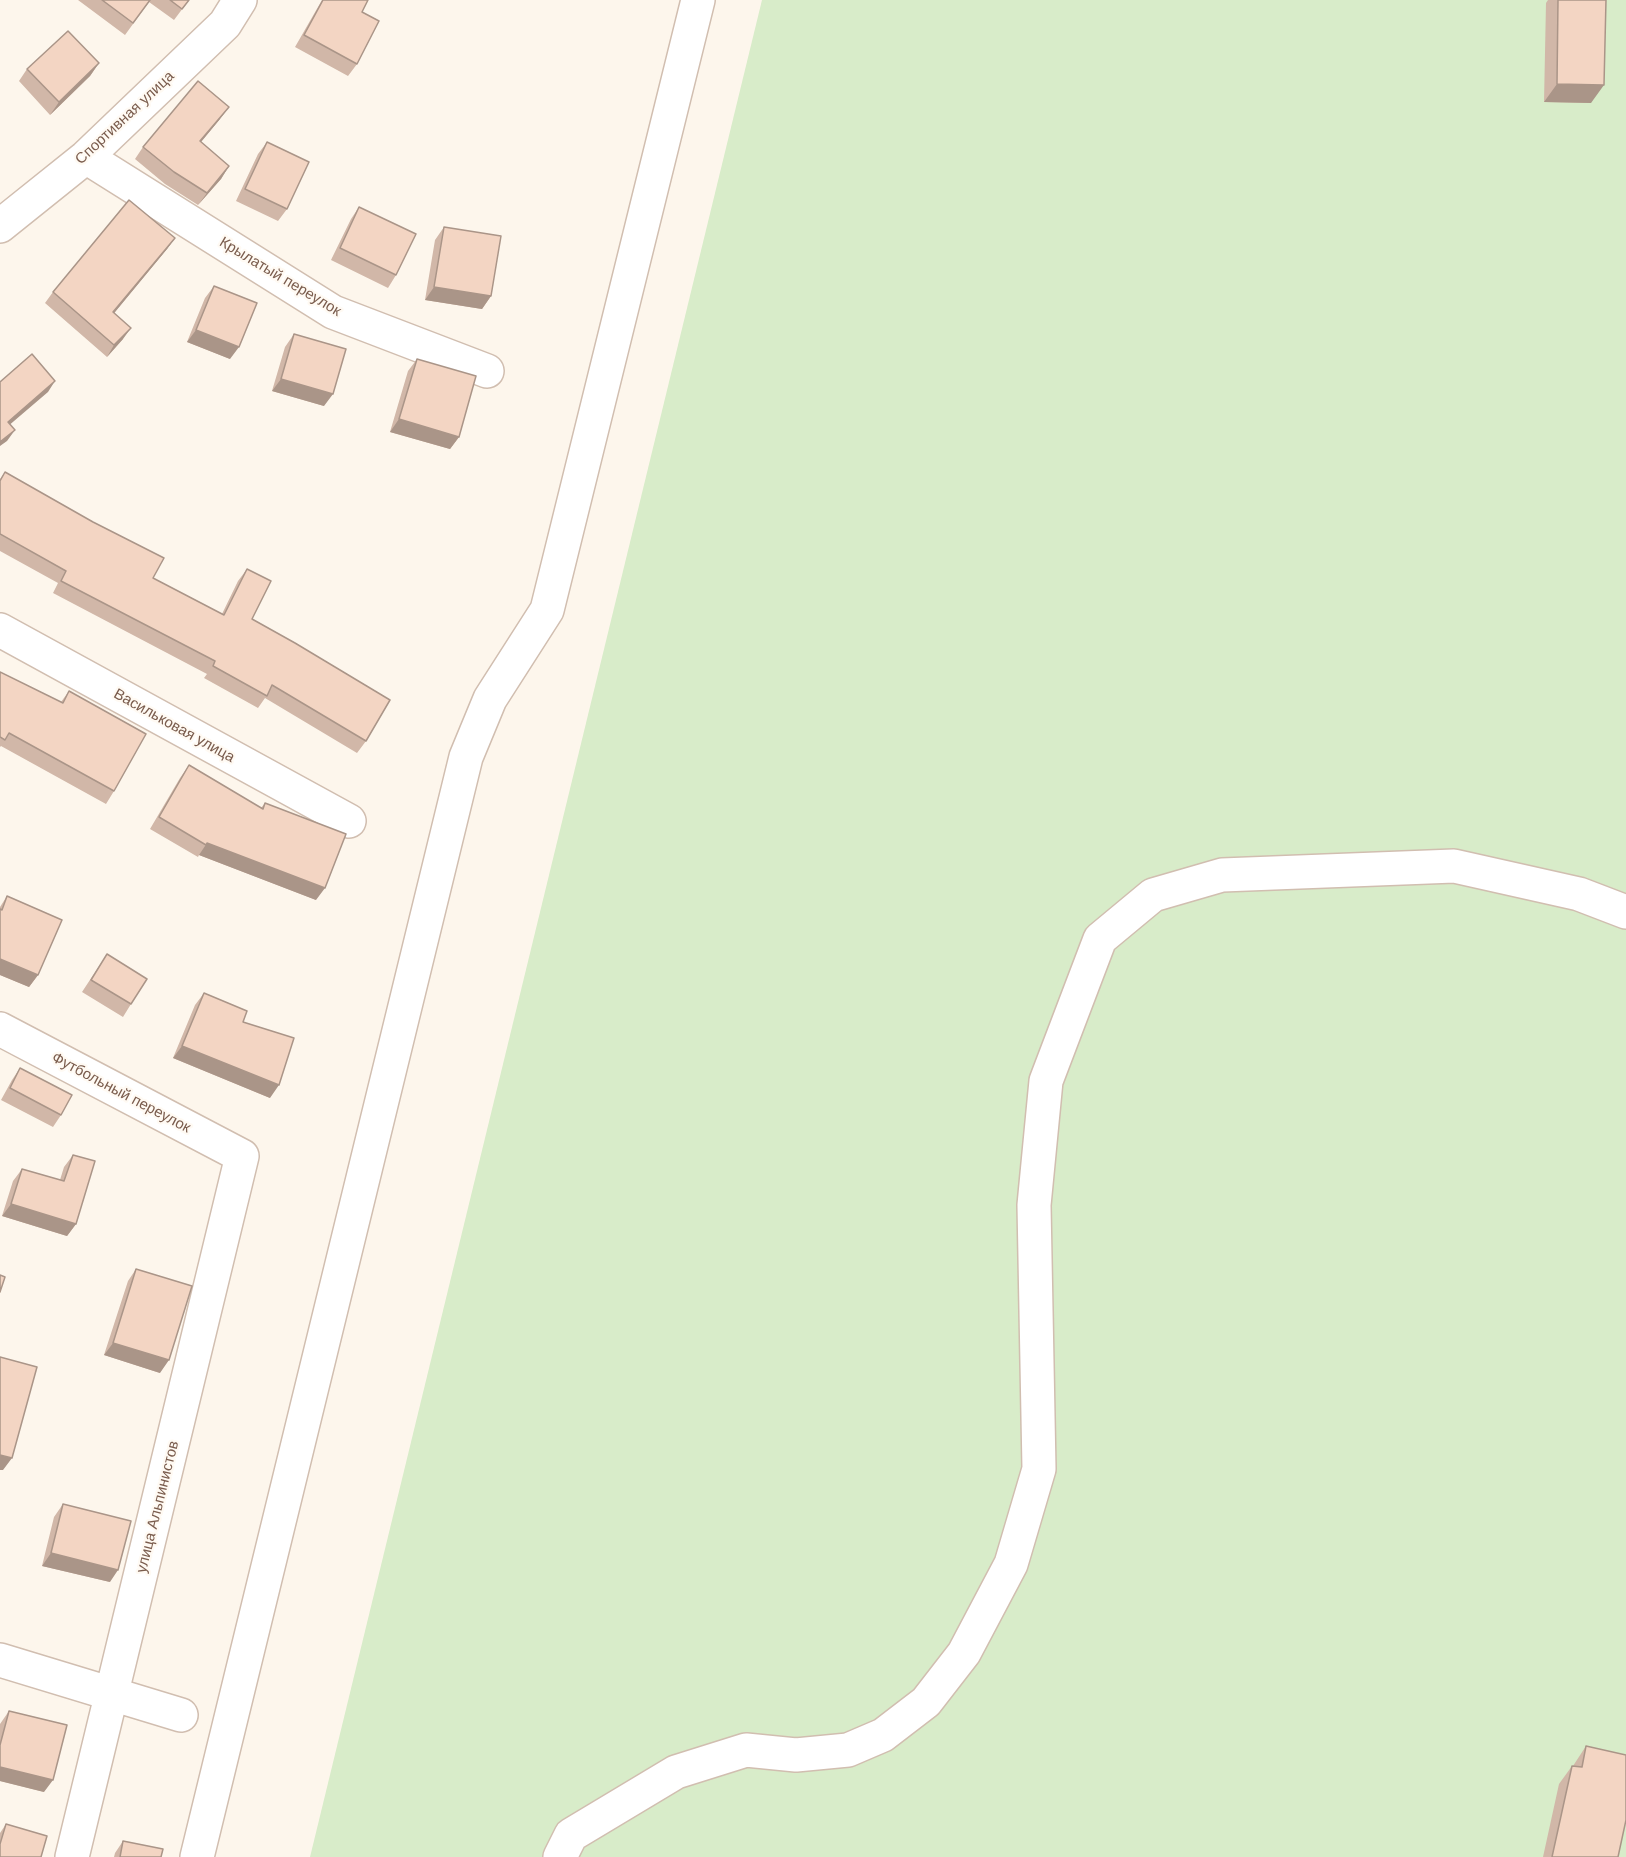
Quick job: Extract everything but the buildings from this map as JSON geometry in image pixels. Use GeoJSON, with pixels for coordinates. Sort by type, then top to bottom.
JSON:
{"type":"FeatureCollection","features":[{"type":"Feature","properties":{"kind":"street","name":"Спортивная улица"},"geometry":{"type":"LineString","coordinates":[[0,226],[86,157],[225,24],[240,0]]}},
{"type":"Feature","properties":{"kind":"street"},"geometry":{"type":"LineString","coordinates":[[197,1857],[466,757],[490,699],[547,610],[698,0]]}},
{"type":"Feature","properties":{"kind":"street","name":"Крылатый переулок"},"geometry":{"type":"LineString","coordinates":[[86,157],[333,312],[487,371]]}},
{"type":"Feature","properties":{"kind":"street","name":"Васильковая улица"},"geometry":{"type":"LineString","coordinates":[[0,630],[349,821]]}},
{"type":"Feature","properties":{"kind":"street"},"geometry":{"type":"LineString","coordinates":[[560,1857],[571,1835],[676,1772],[746,1750],[796,1755],[848,1750],[883,1735],[926,1702],[964,1653],[1011,1564],[1039,1469],[1034,1205],[1046,1081],[1100,939],[1153,896],[1222,875],[1454,866],[1579,894],[1626,912]]}},
{"type":"Feature","properties":{"kind":"street","name":"Футбольный переулок"},"geometry":{"type":"LineString","coordinates":[[0,1029],[242,1156]]}},
{"type":"Feature","properties":{"kind":"street","name":"улица Альпинистов"},"geometry":{"type":"LineString","coordinates":[[72,1857],[242,1156]]}},
{"type":"Feature","properties":{"kind":"street"},"geometry":{"type":"LineString","coordinates":[[0,1660],[181,1715]]}},
{"type":"Feature","properties":{"kind":"green space"},"geometry":{"type":"Polygon","coordinates":[[[762,0],[1626,0],[1626,1857],[310,1857],[762,0]]]}}]}
